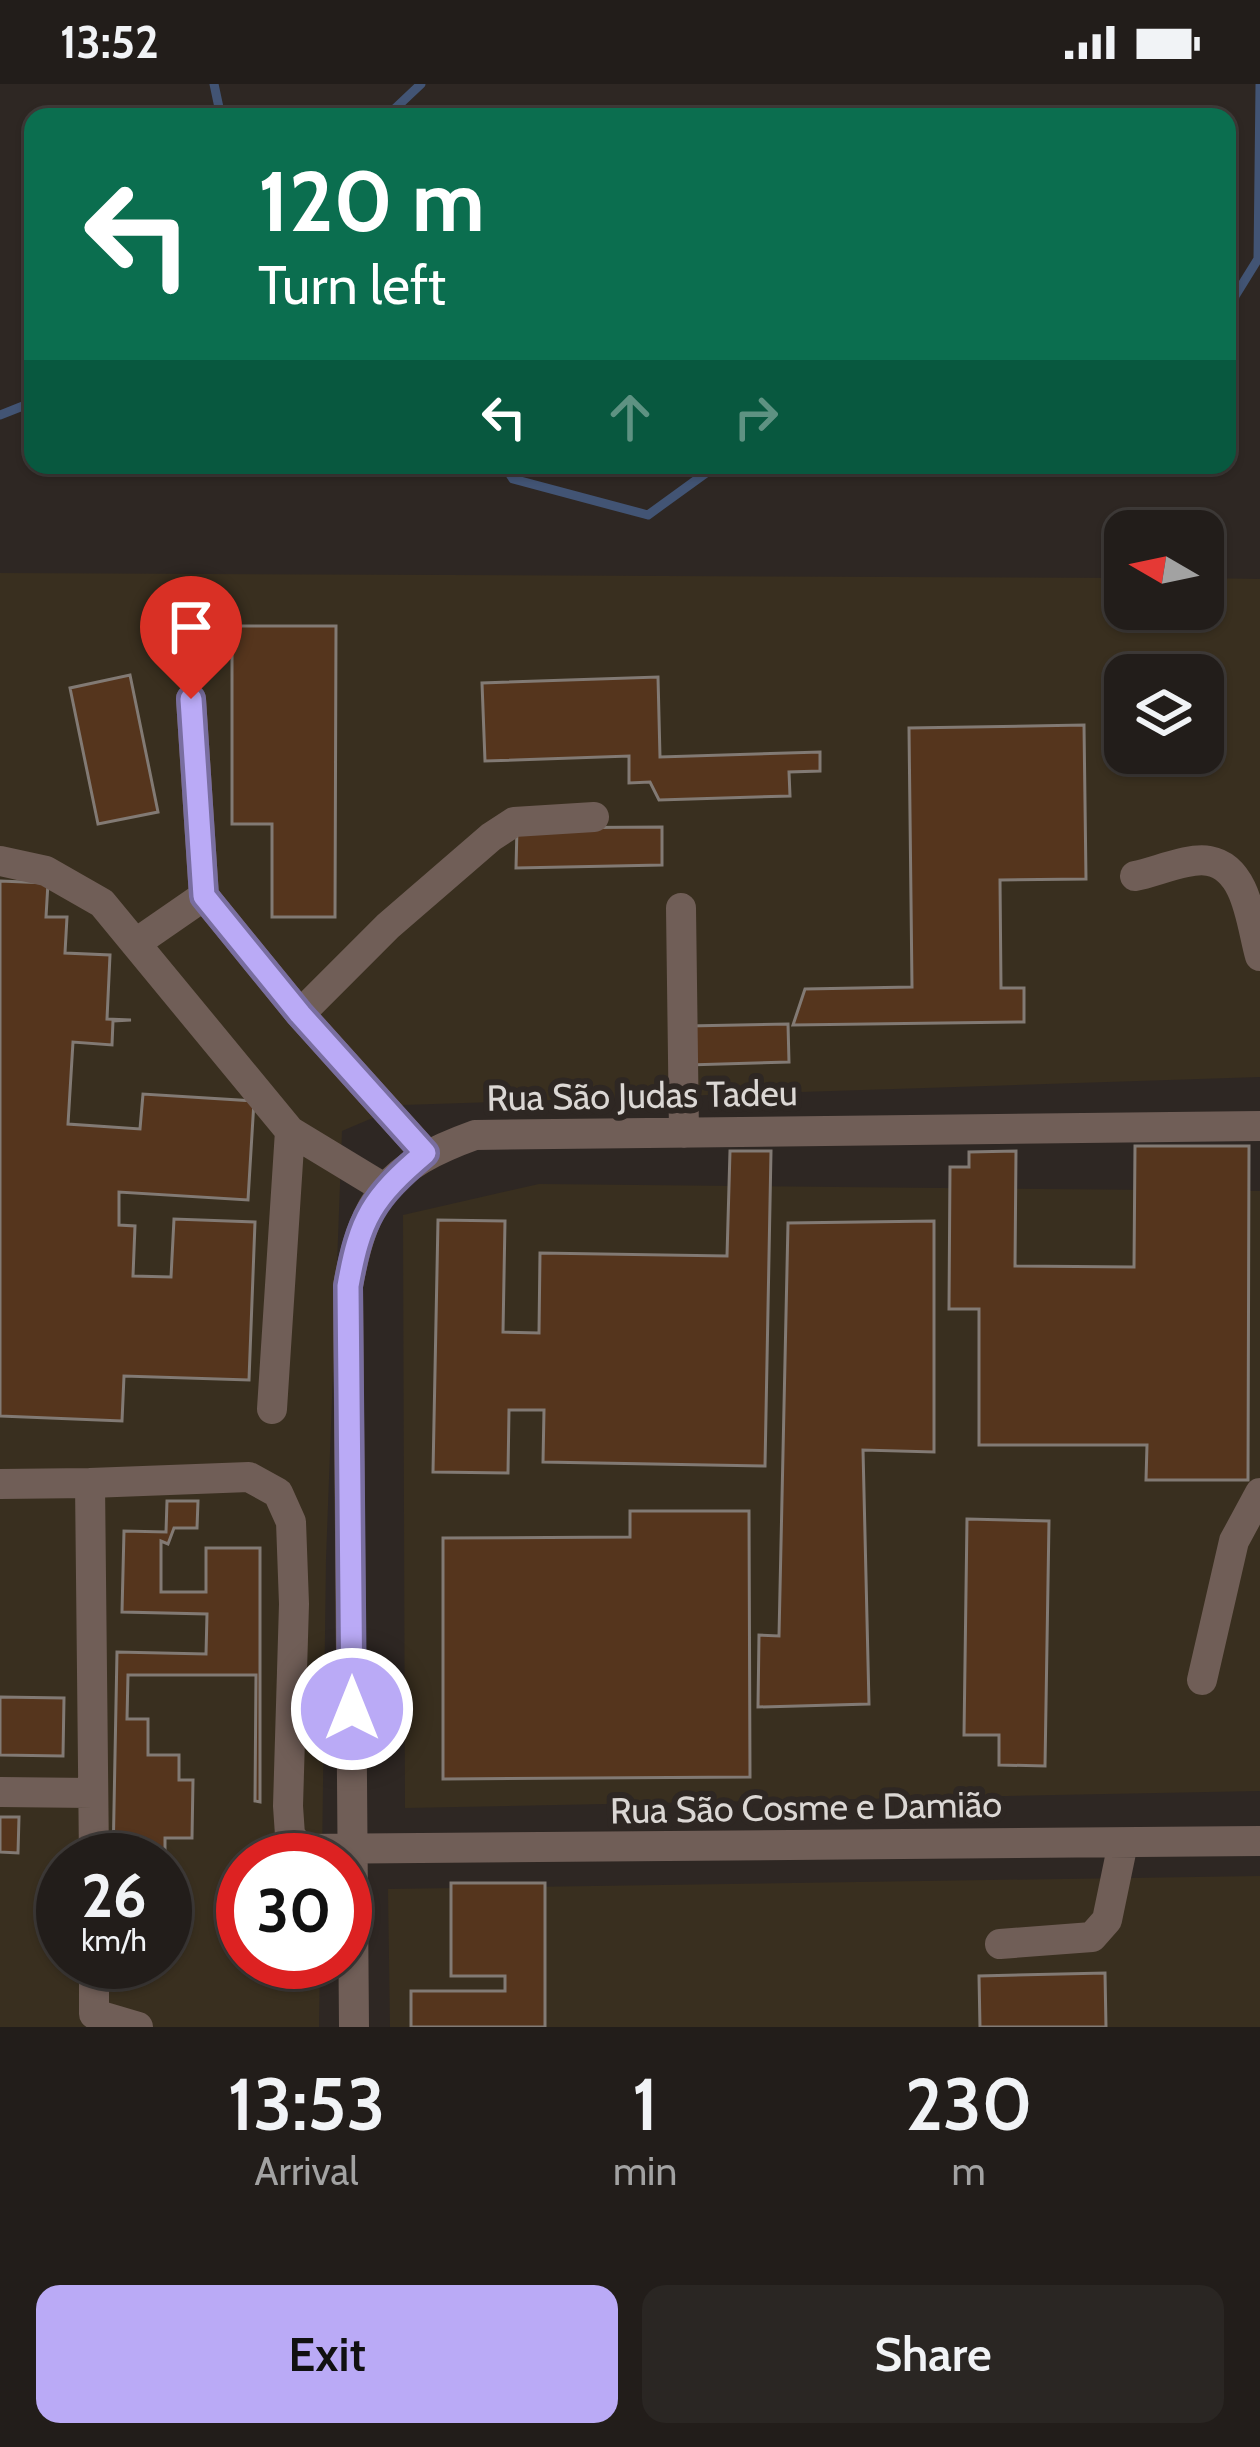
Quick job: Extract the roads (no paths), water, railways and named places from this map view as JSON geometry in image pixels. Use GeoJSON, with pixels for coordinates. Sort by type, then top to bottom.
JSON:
{"type":"FeatureCollection","features":[{"type":"Feature","properties":{"kind":"street"},"geometry":{"type":"LineString","coordinates":[[191,699],[204,896],[300,1014],[425,1153]]}},
{"type":"Feature","properties":{"kind":"street"},"geometry":{"type":"LineString","coordinates":[[300,1014],[388,926],[491,837],[514,822],[594,818]]}},
{"type":"Feature","properties":{"kind":"street"},"geometry":{"type":"LineString","coordinates":[[1135,877],[1206,860],[1219,865],[1239,881],[1260,956]]}},
{"type":"Feature","properties":{"kind":"street"},"geometry":{"type":"LineString","coordinates":[[0,861],[46,872],[102,903],[290,1131],[384,1187]]}},
{"type":"Feature","properties":{"kind":"street"},"geometry":{"type":"LineString","coordinates":[[136,943],[204,896]]}},
{"type":"Feature","properties":{"kind":"street"},"geometry":{"type":"LineString","coordinates":[[681,908],[684,1133]]}},
{"type":"Feature","properties":{"kind":"street","name":"Rua São Judas Tadeu"},"geometry":{"type":"LineString","coordinates":[[353,1833],[348,1286],[358,1234],[384,1187],[425,1153],[475,1135],[1260,1126]]}},
{"type":"Feature","properties":{"kind":"street"},"geometry":{"type":"LineString","coordinates":[[272,1409],[290,1131]]}},
{"type":"Feature","properties":{"kind":"street","name":"Rua São Cosme e Damião"},"geometry":{"type":"LineString","coordinates":[[90,1483],[249,1477],[278,1493],[291,1522],[290,1833]]}},
{"type":"Feature","properties":{"kind":"street"},"geometry":{"type":"LineString","coordinates":[[0,1484],[90,1483],[94,1833]]}},
{"type":"Feature","properties":{"kind":"street"},"geometry":{"type":"LineString","coordinates":[[1202,1680],[1234,1540],[1260,1493]]}},
{"type":"Feature","properties":{"kind":"street"},"geometry":{"type":"LineString","coordinates":[[0,1792],[94,1793]]}},
{"type":"Feature","properties":{"kind":"street","name":"Rua São Cosme e Damião"},"geometry":{"type":"LineString","coordinates":[[372,1851],[1260,1841]]}},
{"type":"Feature","properties":{"kind":"street"},"geometry":{"type":"LineString","coordinates":[[1000,1944],[1092,1937],[1101,1930],[1123,1843]]}},
{"type":"Feature","properties":{"kind":"street"},"geometry":{"type":"LineString","coordinates":[[94,1989],[94,2020],[138,2027]]}},
{"type":"Feature","properties":{"kind":"street","name":"Rua São Judas Tadeu"},"geometry":{"type":"LineString","coordinates":[[354,1989],[354,2027]]}},
{"type":"Feature","properties":{"kind":"waterway"},"geometry":{"type":"LineString","coordinates":[[214,84],[219,108]]}},
{"type":"Feature","properties":{"kind":"waterway"},"geometry":{"type":"LineString","coordinates":[[396,108],[421,84]]}},
{"type":"Feature","properties":{"kind":"waterway"},"geometry":{"type":"LineString","coordinates":[[1236,294],[1258,259],[1260,85]]}},
{"type":"Feature","properties":{"kind":"waterway"},"geometry":{"type":"LineString","coordinates":[[0,415],[24,406]]}},
{"type":"Feature","properties":{"kind":"waterway"},"geometry":{"type":"LineString","coordinates":[[510,474],[513,479],[648,515],[705,474]]}}]}
